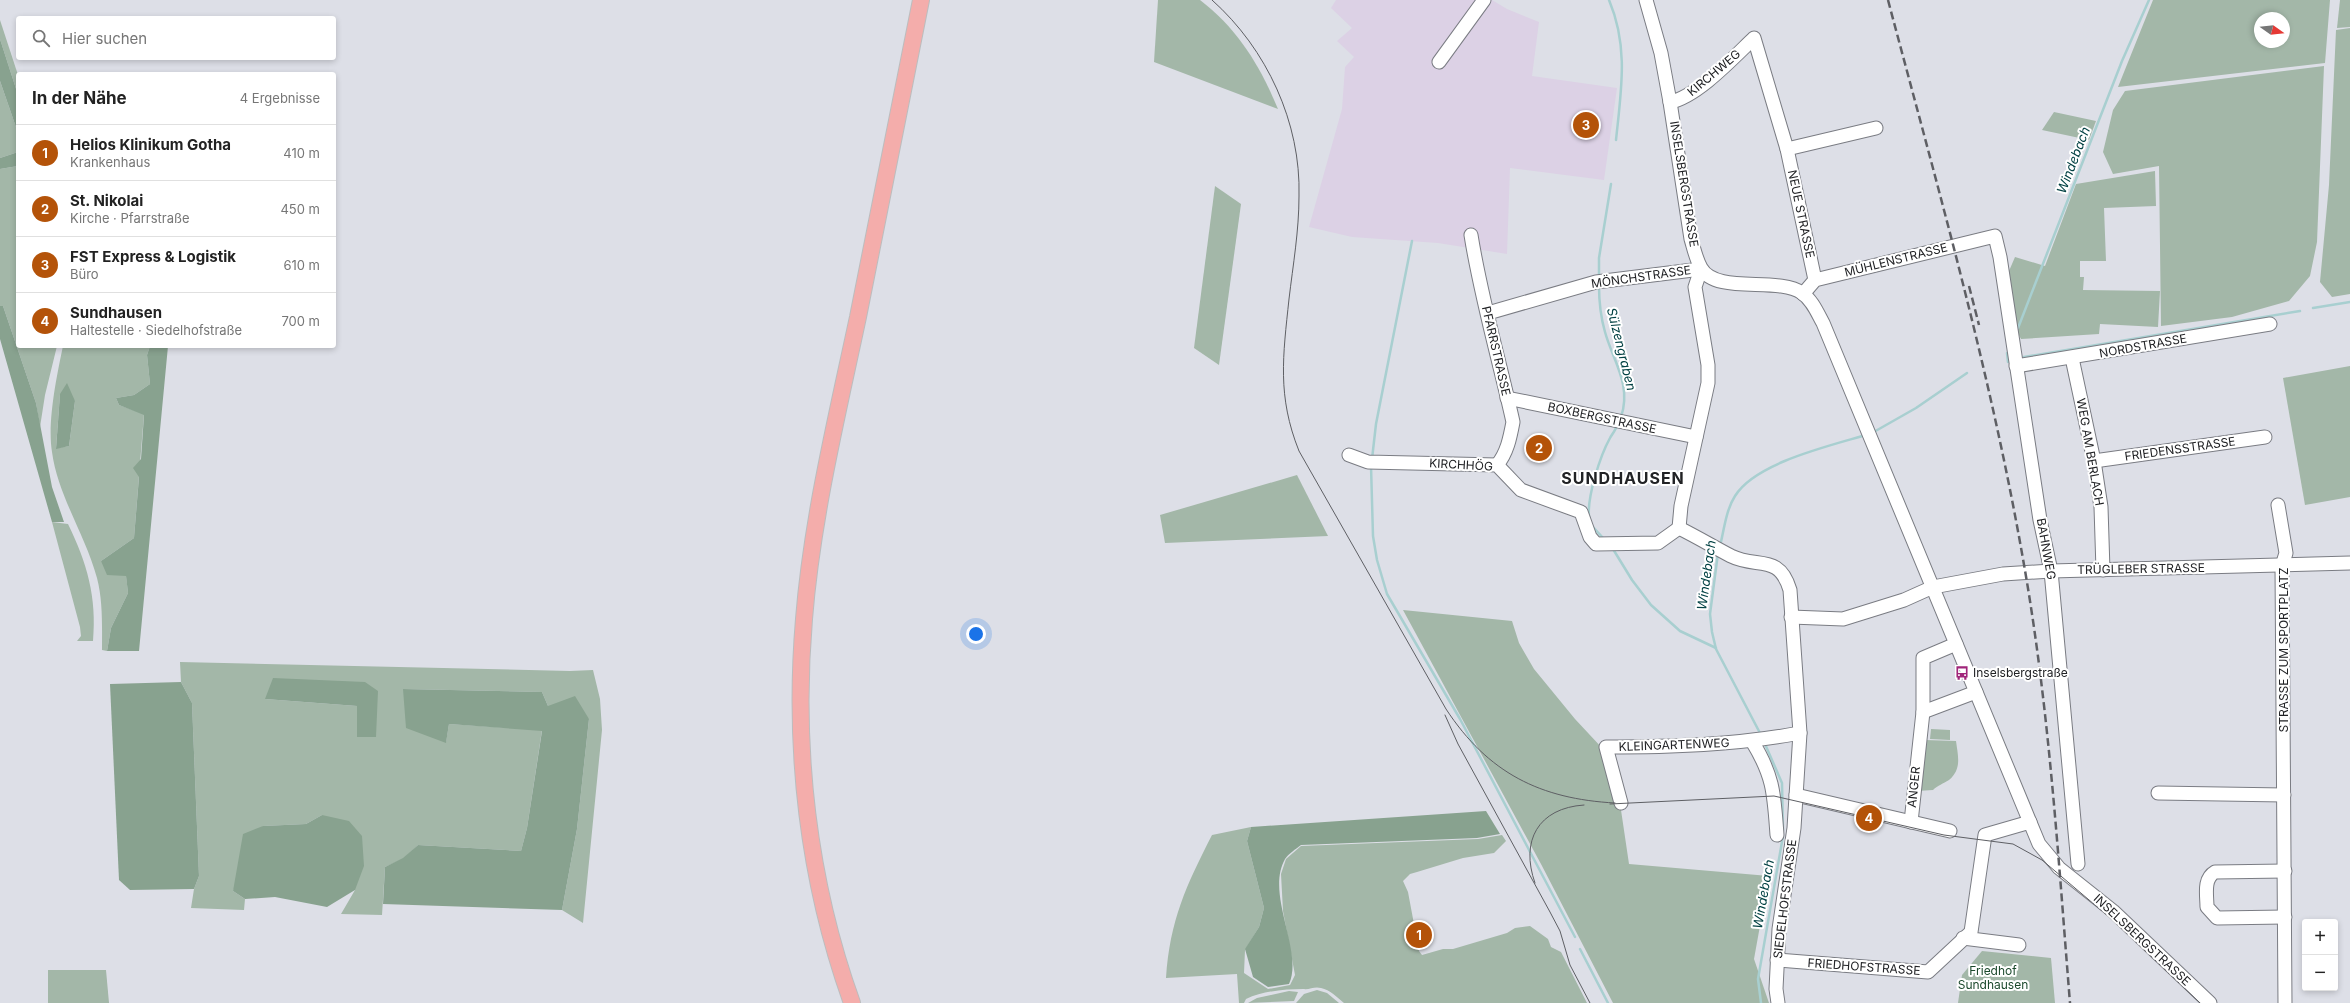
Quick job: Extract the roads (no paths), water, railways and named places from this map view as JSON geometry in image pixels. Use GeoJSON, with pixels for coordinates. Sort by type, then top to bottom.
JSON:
{"type":"FeatureCollection","features":[{"type":"Feature","properties":{"kind":"main road"},"geometry":{"type":"LineString","coordinates":[[852,1003],[823,904],[805,797],[801,743],[801,690],[804,618],[817,521],[921,0]]}},
{"type":"Feature","properties":{"kind":"street"},"geometry":{"type":"LineString","coordinates":[[1439,62],[1484,0]]}},
{"type":"Feature","properties":{"kind":"street","name":"INSELSBERGSTRASSE"},"geometry":{"type":"LineString","coordinates":[[1646,0],[1656,33],[1670,102],[1691,239],[1702,269]]}},
{"type":"Feature","properties":{"kind":"street","name":"KIRCHWEG"},"geometry":{"type":"LineString","coordinates":[[1670,102],[1680,100],[1714,75],[1754,38]]}},
{"type":"Feature","properties":{"kind":"street","name":"NEUE STRASSE"},"geometry":{"type":"LineString","coordinates":[[1754,38],[1787,149],[1815,280]]}},
{"type":"Feature","properties":{"kind":"street"},"geometry":{"type":"LineString","coordinates":[[1787,149],[1876,128]]}},
{"type":"Feature","properties":{"kind":"street","name":"PFARRSTRASSE"},"geometry":{"type":"LineString","coordinates":[[1471,235],[1479,282],[1488,313],[1513,422],[1510,439],[1503,458],[1497,465]]}},
{"type":"Feature","properties":{"kind":"street","name":"MÜHLENSTRASSE"},"geometry":{"type":"LineString","coordinates":[[1815,280],[1995,236]]}},
{"type":"Feature","properties":{"kind":"street","name":"BAHNWEG"},"geometry":{"type":"LineString","coordinates":[[1995,236],[2000,257],[2016,366],[2050,571],[2078,864]]}},
{"type":"Feature","properties":{"kind":"street"},"geometry":{"type":"LineString","coordinates":[[1679,528],[1679,519],[1708,383],[1708,365],[1695,287],[1702,269],[1716,280],[1783,286],[1803,294],[1815,280]]}},
{"type":"Feature","properties":{"kind":"street","name":"MÖNCHSTRASSE"},"geometry":{"type":"LineString","coordinates":[[1488,313],[1598,282],[1702,269]]}},
{"type":"Feature","properties":{"kind":"street","name":"INSELSBERGSTRASSE"},"geometry":{"type":"LineString","coordinates":[[1803,294],[1823,323],[1870,433],[2039,844],[2059,868],[2113,911],[2210,1003]]}},
{"type":"Feature","properties":{"kind":"street","name":"NORDSTRASSE"},"geometry":{"type":"LineString","coordinates":[[2016,366],[2072,358],[2270,324]]}},
{"type":"Feature","properties":{"kind":"street","name":"WEG AM BERLACH"},"geometry":{"type":"LineString","coordinates":[[2072,358],[2094,461],[2100,507],[2103,570]]}},
{"type":"Feature","properties":{"kind":"street","name":"BOXBERGSTRASSE"},"geometry":{"type":"LineString","coordinates":[[1507,398],[1696,438]]}},
{"type":"Feature","properties":{"kind":"street","name":"FRIEDENSSTRASSE"},"geometry":{"type":"LineString","coordinates":[[2094,461],[2265,437]]}},
{"type":"Feature","properties":{"kind":"street","name":"KIRCHHÖG"},"geometry":{"type":"LineString","coordinates":[[1349,455],[1373,462],[1497,465],[1521,490],[1581,512],[1590,538],[1596,544],[1658,543],[1679,528]]}},
{"type":"Feature","properties":{"kind":"street","name":"STRASSE ZUM SPORTPLATZ"},"geometry":{"type":"LineString","coordinates":[[2278,505],[2286,553],[2282,566],[2285,871],[2284,1003]]}},
{"type":"Feature","properties":{"kind":"street","name":"SIEDELHOFSTRASSE"},"geometry":{"type":"LineString","coordinates":[[1679,528],[1720,548],[1736,558],[1769,563],[1782,573],[1790,590],[1800,733],[1790,862],[1779,929],[1776,989],[1778,1003]]}},
{"type":"Feature","properties":{"kind":"street","name":"TRÜGLEBER STRASSE"},"geometry":{"type":"LineString","coordinates":[[1791,617],[1843,619],[1904,600],[1933,587],[2003,574],[2050,571],[2350,563]]}},
{"type":"Feature","properties":{"kind":"street","name":"ANGER"},"geometry":{"type":"LineString","coordinates":[[1950,830],[1902,820],[1922,712],[1923,658],[1956,644]]}},
{"type":"Feature","properties":{"kind":"street"},"geometry":{"type":"LineString","coordinates":[[1922,712],[1976,692]]}},
{"type":"Feature","properties":{"kind":"street","name":"KLEINGARTENWEG"},"geometry":{"type":"LineString","coordinates":[[1621,804],[1606,747],[1697,746],[1760,740],[1800,733]]}},
{"type":"Feature","properties":{"kind":"street","name":"SIEDELHOFSTRASSE"},"geometry":{"type":"LineString","coordinates":[[1760,740],[1774,791],[1777,835]]}},
{"type":"Feature","properties":{"kind":"street"},"geometry":{"type":"LineString","coordinates":[[2158,793],[2284,795]]}},
{"type":"Feature","properties":{"kind":"street"},"geometry":{"type":"LineString","coordinates":[[1796,794],[1902,820]]}},
{"type":"Feature","properties":{"kind":"street","name":"FRIEDHOFSTRASSE"},"geometry":{"type":"LineString","coordinates":[[1777,960],[1928,972],[1971,932],[1986,835],[2030,822]]}},
{"type":"Feature","properties":{"kind":"street"},"geometry":{"type":"LineString","coordinates":[[2285,871],[2214,872],[2209,875],[2207,880],[2207,907],[2217,918],[2285,917]]}},
{"type":"Feature","properties":{"kind":"street"},"geometry":{"type":"LineString","coordinates":[[1963,938],[2019,945]]}},
{"type":"Feature","properties":{"kind":"waterway","name":"Sülzengraben"},"geometry":{"type":"LineString","coordinates":[[1609,0],[1619,35],[1622,69],[1616,140]]}},
{"type":"Feature","properties":{"kind":"waterway","name":"Windebach"},"geometry":{"type":"LineString","coordinates":[[2018,328],[2122,61],[2149,0]]}},
{"type":"Feature","properties":{"kind":"waterway","name":"Sülzengraben"},"geometry":{"type":"LineString","coordinates":[[1599,277],[1599,258],[1611,184]]}},
{"type":"Feature","properties":{"kind":"waterway"},"geometry":{"type":"LineString","coordinates":[[1372,459],[1376,424],[1412,241]]}},
{"type":"Feature","properties":{"kind":"waterway","name":"Sülzengraben"},"geometry":{"type":"LineString","coordinates":[[1599,286],[1600,309],[1604,327],[1608,343],[1623,384],[1624,405],[1621,417]]}},
{"type":"Feature","properties":{"kind":"waterway"},"geometry":{"type":"LineString","coordinates":[[2313,308],[2350,302]]}},
{"type":"Feature","properties":{"kind":"waterway"},"geometry":{"type":"LineString","coordinates":[[2024,357],[2300,311]]}},
{"type":"Feature","properties":{"kind":"waterway","name":"Windebach"},"geometry":{"type":"LineString","coordinates":[[2007,353],[2008,362]]}},
{"type":"Feature","properties":{"kind":"waterway","name":"Windebach"},"geometry":{"type":"LineString","coordinates":[[1872,433],[1916,408],[1967,373]]}},
{"type":"Feature","properties":{"kind":"waterway","name":"Sülzengraben"},"geometry":{"type":"LineString","coordinates":[[1589,517],[1590,499],[1598,466],[1617,425]]}},
{"type":"Feature","properties":{"kind":"waterway","name":"Windebach"},"geometry":{"type":"LineString","coordinates":[[1720,546],[1729,507],[1735,496],[1745,484],[1775,465],[1794,457],[1866,435]]}},
{"type":"Feature","properties":{"kind":"waterway"},"geometry":{"type":"LineString","coordinates":[[1371,466],[1373,536],[1377,560],[1387,594],[1460,719],[1575,937]]}},
{"type":"Feature","properties":{"kind":"waterway","name":"Sülzengraben"},"geometry":{"type":"LineString","coordinates":[[1593,527],[1604,539]]}},
{"type":"Feature","properties":{"kind":"waterway","name":"Sülzengraben"},"geometry":{"type":"LineString","coordinates":[[1613,549],[1632,580],[1651,605],[1680,631],[1716,648]]}},
{"type":"Feature","properties":{"kind":"waterway","name":"Windebach"},"geometry":{"type":"LineString","coordinates":[[1718,553],[1710,614],[1716,649],[1761,735]]}},
{"type":"Feature","properties":{"kind":"waterway","name":"Windebach"},"geometry":{"type":"LineString","coordinates":[[1765,744],[1782,783],[1783,831]]}},
{"type":"Feature","properties":{"kind":"waterway","name":"Windebach"},"geometry":{"type":"LineString","coordinates":[[1761,1003],[1758,979],[1783,836]]}},
{"type":"Feature","properties":{"kind":"waterway"},"geometry":{"type":"LineString","coordinates":[[1580,949],[1608,1003]]}},
{"type":"Feature","properties":{"kind":"tram line"},"geometry":{"type":"LineString","coordinates":[[1212,0],[1232,19],[1264,64],[1277,89],[1287,115],[1294,141],[1298,169],[1299,209],[1285,339],[1284,376],[1287,412],[1299,451],[1446,709],[1462,731],[1498,766],[1518,778],[1563,796],[1615,803]]}},
{"type":"Feature","properties":{"kind":"tram line"},"geometry":{"type":"LineString","coordinates":[[1445,715],[1458,744],[1560,931],[1570,965],[1590,1003]]}},
{"type":"Feature","properties":{"kind":"tram line"},"geometry":{"type":"LineString","coordinates":[[1610,804],[1774,796],[1944,835],[2013,844],[2042,860],[2115,922],[2200,1003]]}},
{"type":"Feature","properties":{"kind":"tram line"},"geometry":{"type":"LineString","coordinates":[[1535,883],[1531,868],[1530,854],[1532,841],[1537,829],[1544,820],[1555,813],[1568,807],[1584,805]]}},
{"type":"Feature","properties":{"kind":"railway"},"geometry":{"type":"LineString","coordinates":[[1888,0],[1944,208],[1979,348],[2010,488],[2023,559],[2040,669],[2052,780],[2070,1003]]}},
{"type":"Feature","properties":{"kind":"railway"},"geometry":{"type":"LineString","coordinates":[[1969,286],[1979,325]]}},
{"type":"Feature","properties":{"kind":"place","name":"FST Express & Logistik"},"geometry":{"type":"Point","coordinates":[1586,125]}},
{"type":"Feature","properties":{"kind":"place","name":"St. Nikolai"},"geometry":{"type":"Point","coordinates":[1539,448]}},
{"type":"Feature","properties":{"kind":"place","name":"Inselsbergstraße"},"geometry":{"type":"Point","coordinates":[1962,673]}},
{"type":"Feature","properties":{"kind":"place","name":"Sundhausen"},"geometry":{"type":"Point","coordinates":[1869,818]}},
{"type":"Feature","properties":{"kind":"place","name":"Helios Klinikum Gotha"},"geometry":{"type":"Point","coordinates":[1419,935]}},
{"type":"Feature","properties":{"kind":"district","name":"SUNDHAUSEN"},"geometry":{"type":"Point","coordinates":[1623,478]}},
{"type":"Feature","properties":{"kind":"park label","name":"Friedhof Sundhausen"},"geometry":{"type":"Point","coordinates":[1993,978]}}]}
